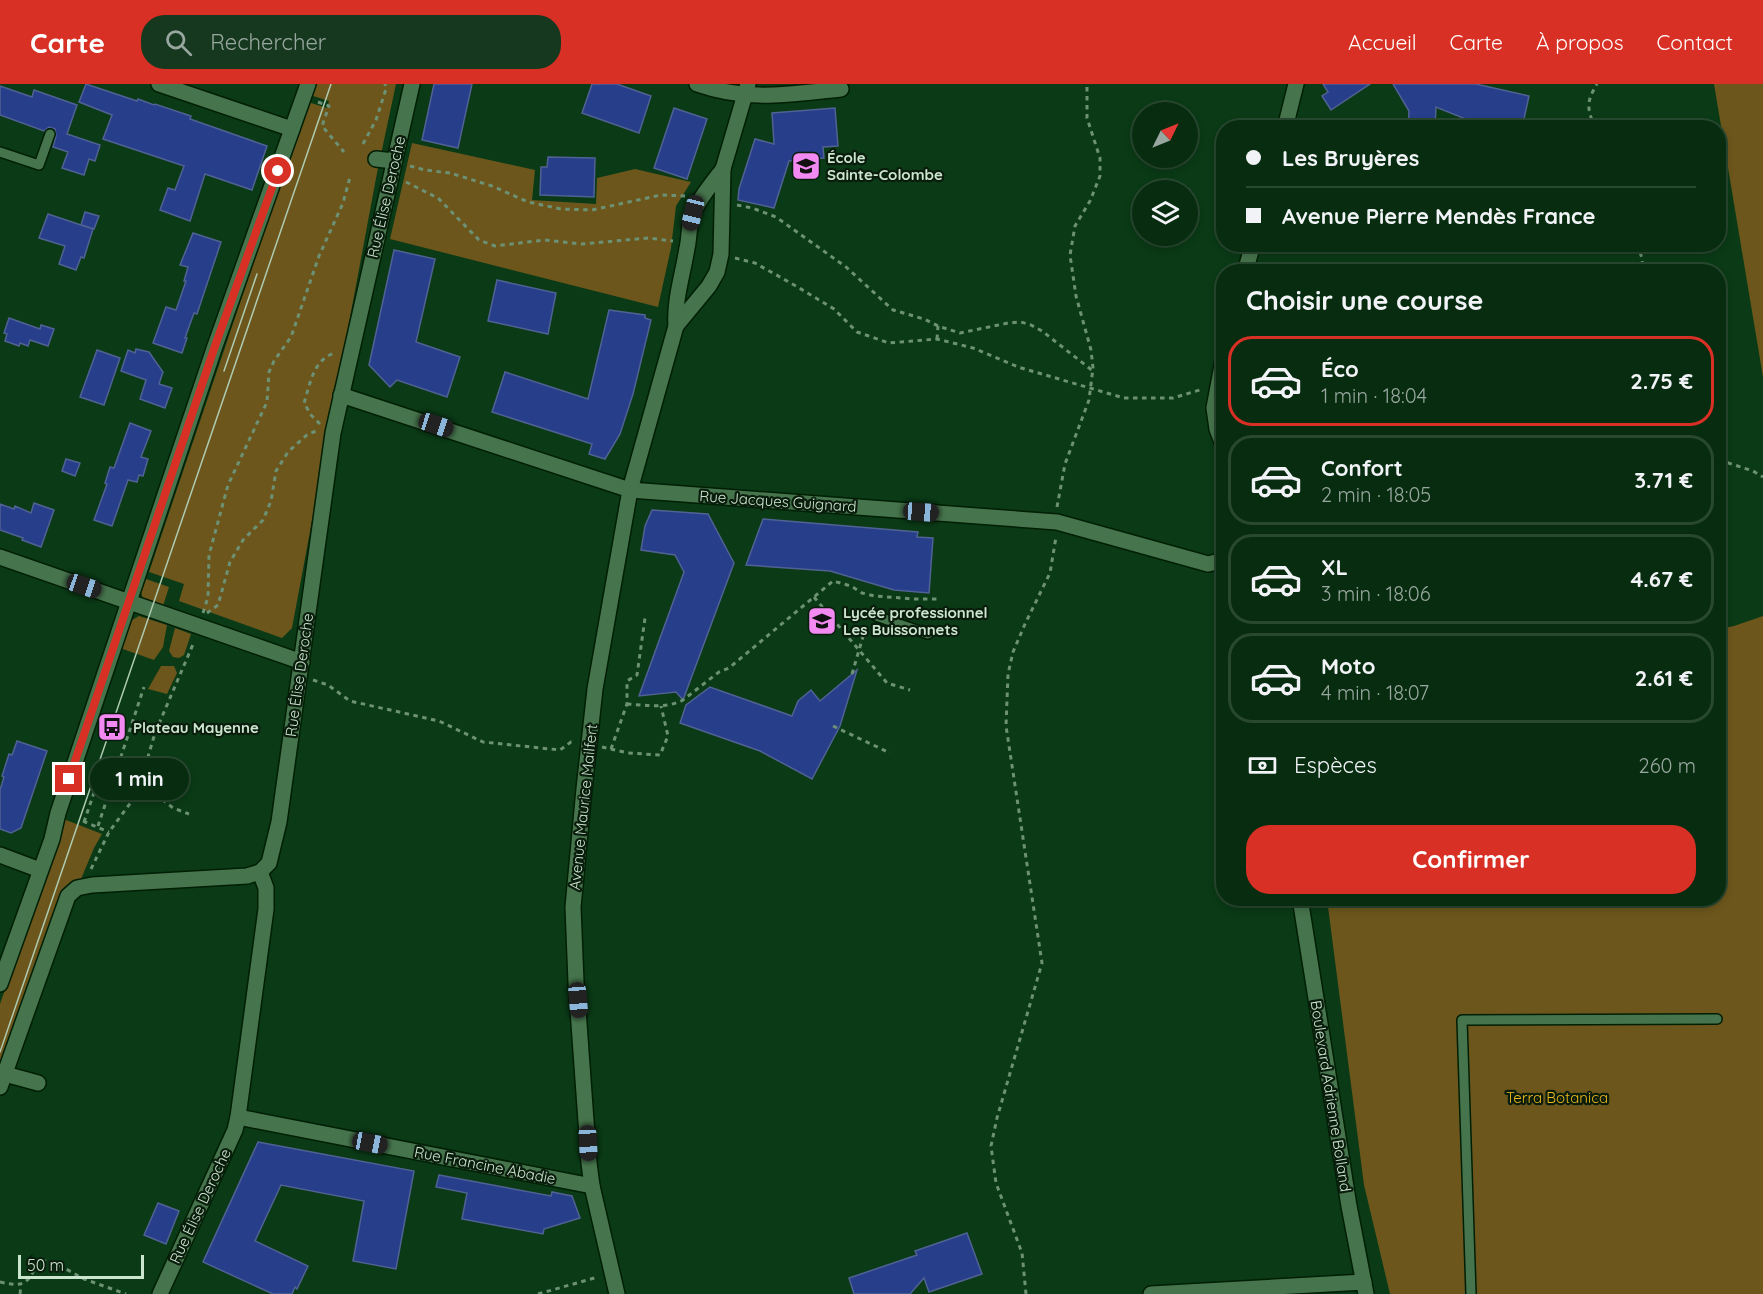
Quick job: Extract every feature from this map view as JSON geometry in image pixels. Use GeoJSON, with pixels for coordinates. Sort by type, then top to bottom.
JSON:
{"type":"FeatureCollection","features":[{"type":"Feature","properties":{"kind":"street"},"geometry":{"type":"LineString","coordinates":[[159,84],[292,129]]}},
{"type":"Feature","properties":{"kind":"street"},"geometry":{"type":"LineString","coordinates":[[0,984],[40,870],[110,652],[308,84]]}},
{"type":"Feature","properties":{"kind":"street","name":"Rue Élise Deroche"},"geometry":{"type":"LineString","coordinates":[[160,1294],[235,1130],[238,1117],[266,909],[266,888],[260,872],[269,863],[279,822],[333,433],[412,84]]}},
{"type":"Feature","properties":{"kind":"street"},"geometry":{"type":"LineString","coordinates":[[697,84],[722,92],[746,90],[775,96],[841,89]]}},
{"type":"Feature","properties":{"kind":"street"},"geometry":{"type":"LineString","coordinates":[[1287,120],[1296,84]]}},
{"type":"Feature","properties":{"kind":"street","name":"Avenue Maurice Mailfert"},"geometry":{"type":"LineString","coordinates":[[676,326],[709,286],[717,272],[722,254],[723,169],[746,90]]}},
{"type":"Feature","properties":{"kind":"street"},"geometry":{"type":"LineString","coordinates":[[376,159],[394,161]]}},
{"type":"Feature","properties":{"kind":"street","name":"Avenue Maurice Mailfert"},"geometry":{"type":"LineString","coordinates":[[617,1294],[592,1186],[576,982],[573,907],[596,689],[630,490],[676,326],[675,313],[693,213],[723,169]]}},
{"type":"Feature","properties":{"kind":"street","name":"Rue Jacques Guignard"},"geometry":{"type":"LineString","coordinates":[[341,394],[630,490],[1057,522],[1208,564],[1216,562]]}},
{"type":"Feature","properties":{"kind":"street"},"geometry":{"type":"LineString","coordinates":[[1216,400],[1214,408],[1216,422]]}},
{"type":"Feature","properties":{"kind":"street"},"geometry":{"type":"LineString","coordinates":[[0,556],[302,662]]}},
{"type":"Feature","properties":{"kind":"street"},"geometry":{"type":"LineString","coordinates":[[0,855],[40,870]]}},
{"type":"Feature","properties":{"kind":"street"},"geometry":{"type":"LineString","coordinates":[[39,1083],[2,1080],[68,896],[77,888],[92,885],[247,876],[260,872]]}},
{"type":"Feature","properties":{"kind":"street","name":"Boulevard Adrienne Bolland"},"geometry":{"type":"LineString","coordinates":[[1301,906],[1349,1206],[1365,1288]]}},
{"type":"Feature","properties":{"kind":"street","name":"Rue Francine Abadie"},"geometry":{"type":"LineString","coordinates":[[238,1117],[592,1186]]}},
{"type":"Feature","properties":{"kind":"street"},"geometry":{"type":"LineString","coordinates":[[1151,1294],[1365,1288]]}},
{"type":"Feature","properties":{"kind":"lane"},"geometry":{"type":"LineString","coordinates":[[0,152],[39,165],[50,134]]}},
{"type":"Feature","properties":{"kind":"lane"},"geometry":{"type":"LineString","coordinates":[[873,615],[928,634]]}},
{"type":"Feature","properties":{"kind":"lane"},"geometry":{"type":"LineString","coordinates":[[1471,1294],[1462,1020],[1717,1018]]}},
{"type":"Feature","properties":{"kind":"path"},"geometry":{"type":"LineString","coordinates":[[363,144],[376,120],[386,89],[385,84]]}},
{"type":"Feature","properties":{"kind":"path"},"geometry":{"type":"LineString","coordinates":[[1026,1294],[1022,1253],[996,1183],[992,1146],[997,1118],[1042,963],[1006,726],[1008,674],[1025,624],[1050,573],[1056,539],[1057,500],[1065,464],[1089,400],[1091,387],[1092,350],[1076,296],[1070,255],[1075,226],[1100,176],[1100,158],[1087,118],[1087,84]]}},
{"type":"Feature","properties":{"kind":"path"},"geometry":{"type":"LineString","coordinates":[[1592,120],[1589,112],[1589,98],[1597,84]]}},
{"type":"Feature","properties":{"kind":"path"},"geometry":{"type":"LineString","coordinates":[[329,106],[322,126],[344,152]]}},
{"type":"Feature","properties":{"kind":"path"},"geometry":{"type":"LineString","coordinates":[[394,161],[425,170],[450,173],[492,186],[528,202],[561,209],[592,210],[674,194],[702,197]]}},
{"type":"Feature","properties":{"kind":"path"},"geometry":{"type":"LineString","coordinates":[[204,610],[208,597],[209,555],[228,485],[267,402],[269,372],[291,337],[319,256],[344,203],[350,177]]}},
{"type":"Feature","properties":{"kind":"path"},"geometry":{"type":"LineString","coordinates":[[416,186],[438,198],[479,240],[495,246],[544,240],[582,244],[648,238],[688,245]]}},
{"type":"Feature","properties":{"kind":"path"},"geometry":{"type":"LineString","coordinates":[[722,202],[752,208],[776,217],[846,267],[893,310],[960,333],[1008,323],[1021,322],[1031,325],[1093,371]]}},
{"type":"Feature","properties":{"kind":"path"},"geometry":{"type":"LineString","coordinates":[[722,254],[755,263],[834,309],[857,332],[890,343],[937,339],[973,348],[1018,367],[1124,398],[1173,398],[1216,384]]}},
{"type":"Feature","properties":{"kind":"path"},"geometry":{"type":"LineString","coordinates":[[937,339],[938,326]]}},
{"type":"Feature","properties":{"kind":"path"},"geometry":{"type":"LineString","coordinates":[[209,612],[218,605],[230,562],[243,540],[263,520],[271,501],[276,471],[288,452],[308,434],[323,428],[311,416],[304,403],[318,364],[327,356],[340,352]]}},
{"type":"Feature","properties":{"kind":"path"},"geometry":{"type":"LineString","coordinates":[[1726,462],[1753,471],[1763,477]]}},
{"type":"Feature","properties":{"kind":"path"},"geometry":{"type":"LineString","coordinates":[[627,704],[661,706],[676,704],[683,700],[719,672],[729,668],[833,581],[875,596],[939,599]]}},
{"type":"Feature","properties":{"kind":"path"},"geometry":{"type":"LineString","coordinates":[[872,605],[875,596]]}},
{"type":"Feature","properties":{"kind":"path"},"geometry":{"type":"LineString","coordinates":[[814,597],[886,682],[910,690]]}},
{"type":"Feature","properties":{"kind":"path"},"geometry":{"type":"LineString","coordinates":[[852,674],[873,615]]}},
{"type":"Feature","properties":{"kind":"path"},"geometry":{"type":"LineString","coordinates":[[611,749],[627,704],[627,681],[637,675],[645,618]]}},
{"type":"Feature","properties":{"kind":"path"},"geometry":{"type":"LineString","coordinates":[[88,877],[109,832],[137,794],[155,733],[196,635]]}},
{"type":"Feature","properties":{"kind":"path"},"geometry":{"type":"LineString","coordinates":[[299,679],[316,680],[328,685],[350,701],[439,722],[483,742],[560,750],[571,742],[628,753],[660,755],[668,736],[661,706]]}},
{"type":"Feature","properties":{"kind":"path"},"geometry":{"type":"LineString","coordinates":[[98,826],[144,687]]}},
{"type":"Feature","properties":{"kind":"path"},"geometry":{"type":"LineString","coordinates":[[833,726],[890,753]]}},
{"type":"Feature","properties":{"kind":"path"},"geometry":{"type":"LineString","coordinates":[[100,775],[83,821],[109,832]]}},
{"type":"Feature","properties":{"kind":"path"},"geometry":{"type":"LineString","coordinates":[[137,794],[157,795],[173,808],[189,814]]}},
{"type":"Feature","properties":{"kind":"path"},"geometry":{"type":"LineString","coordinates":[[0,1282],[21,1285],[27,1281],[36,1263],[41,1260],[57,1264],[84,1278],[126,1294]]}},
{"type":"Feature","properties":{"kind":"path"},"geometry":{"type":"LineString","coordinates":[[538,1294],[598,1277]]}},
{"type":"Feature","properties":{"kind":"path"},"geometry":{"type":"LineString","coordinates":[[20,1294],[21,1285]]}},
{"type":"Feature","properties":{"kind":"green space"},"geometry":{"type":"Polygon","coordinates":[[[314,84],[396,84],[377,173],[292,628],[282,638],[179,601],[184,584],[149,572],[308,102],[327,108],[329,101],[310,95],[314,84]]]}},
{"type":"Feature","properties":{"kind":"green space"},"geometry":{"type":"Polygon","coordinates":[[[1714,84],[1763,84],[1763,377],[1726,156],[1726,120],[1720,120],[1714,84]]]}},
{"type":"Feature","properties":{"kind":"green space"},"geometry":{"type":"Polygon","coordinates":[[[412,143],[535,170],[532,200],[596,204],[597,178],[635,169],[691,182],[676,206],[671,248],[658,307],[390,239],[412,143]]]}},
{"type":"Feature","properties":{"kind":"green space"},"geometry":{"type":"Polygon","coordinates":[[[146,579],[169,587],[163,606],[143,599],[141,592],[146,579]]]}},
{"type":"Feature","properties":{"kind":"green space"},"geometry":{"type":"Polygon","coordinates":[[[139,616],[167,625],[163,647],[154,660],[120,648],[132,620],[139,616]]]}},
{"type":"Feature","properties":{"kind":"green space","name":"Terra Botanica"},"geometry":{"type":"Polygon","coordinates":[[[1763,616],[1763,1294],[1390,1294],[1364,1185],[1328,906],[1726,906],[1726,628],[1763,616]]]}},
{"type":"Feature","properties":{"kind":"green space"},"geometry":{"type":"Polygon","coordinates":[[[175,628],[191,634],[184,655],[179,658],[173,657],[169,651],[175,628]]]}},
{"type":"Feature","properties":{"kind":"green space"},"geometry":{"type":"Polygon","coordinates":[[[161,666],[174,666],[177,673],[167,694],[148,689],[161,666]]]}},
{"type":"Feature","properties":{"kind":"green space"},"geometry":{"type":"Polygon","coordinates":[[[61,818],[102,834],[94,848],[0,1073],[0,1004],[58,836],[61,818]]]}},
{"type":"Feature","properties":{"kind":"building"},"geometry":{"type":"Polygon","coordinates":[[[86,84],[191,116],[190,119],[267,146],[252,190],[205,174],[190,221],[160,210],[168,188],[175,190],[184,166],[103,139],[112,115],[79,102],[86,84]]]}},
{"type":"Feature","properties":{"kind":"building"},"geometry":{"type":"Polygon","coordinates":[[[434,84],[472,84],[458,148],[422,140],[434,84]]]}},
{"type":"Feature","properties":{"kind":"building"},"geometry":{"type":"Polygon","coordinates":[[[592,84],[617,84],[651,96],[639,133],[582,113],[592,84]]]}},
{"type":"Feature","properties":{"kind":"building"},"geometry":{"type":"Polygon","coordinates":[[[1323,84],[1370,84],[1331,110],[1322,96],[1328,92],[1323,84]]]}},
{"type":"Feature","properties":{"kind":"building"},"geometry":{"type":"Polygon","coordinates":[[[1393,84],[1476,84],[1529,96],[1524,120],[1468,120],[1436,107],[1435,120],[1408,120],[1409,111],[1393,84]]]}},
{"type":"Feature","properties":{"kind":"building"},"geometry":{"type":"Polygon","coordinates":[[[0,86],[32,97],[34,90],[77,105],[67,134],[100,145],[95,161],[89,159],[84,175],[62,168],[68,152],[53,147],[55,129],[49,127],[44,131],[0,115],[0,86]]]}},
{"type":"Feature","properties":{"kind":"building"},"geometry":{"type":"Polygon","coordinates":[[[674,108],[707,119],[687,179],[654,168],[674,108]]]}},
{"type":"Feature","properties":{"kind":"building"},"geometry":{"type":"Polygon","coordinates":[[[835,108],[838,146],[823,147],[824,158],[789,161],[774,208],[738,200],[739,189],[755,139],[774,144],[772,113],[835,108]]]}},
{"type":"Feature","properties":{"kind":"building"},"geometry":{"type":"Polygon","coordinates":[[[548,157],[595,158],[594,197],[540,195],[541,167],[547,167],[548,157]]]}},
{"type":"Feature","properties":{"kind":"building"},"geometry":{"type":"Polygon","coordinates":[[[85,212],[99,216],[94,229],[81,225],[85,212]]]}},
{"type":"Feature","properties":{"kind":"building"},"geometry":{"type":"Polygon","coordinates":[[[48,214],[93,229],[84,258],[81,257],[76,270],[59,264],[65,246],[39,238],[48,214]]]}},
{"type":"Feature","properties":{"kind":"building"},"geometry":{"type":"Polygon","coordinates":[[[193,233],[221,242],[197,314],[194,313],[185,338],[187,338],[182,353],[153,343],[166,307],[176,310],[186,281],[184,281],[188,267],[180,265],[193,233]]]}},
{"type":"Feature","properties":{"kind":"building"},"geometry":{"type":"Polygon","coordinates":[[[394,250],[435,259],[416,342],[460,357],[447,397],[397,380],[390,387],[369,365],[394,250]]]}},
{"type":"Feature","properties":{"kind":"building"},"geometry":{"type":"Polygon","coordinates":[[[497,280],[556,293],[548,334],[488,321],[497,280]]]}},
{"type":"Feature","properties":{"kind":"building"},"geometry":{"type":"Polygon","coordinates":[[[609,310],[645,315],[645,318],[651,320],[633,394],[620,434],[605,459],[589,454],[592,444],[492,412],[505,372],[588,399],[609,310]]]}},
{"type":"Feature","properties":{"kind":"building"},"geometry":{"type":"Polygon","coordinates":[[[9,318],[40,329],[41,325],[54,329],[48,346],[30,340],[28,346],[20,343],[19,346],[5,341],[7,334],[4,333],[9,318]]]}},
{"type":"Feature","properties":{"kind":"building"},"geometry":{"type":"Polygon","coordinates":[[[136,349],[149,352],[163,372],[159,384],[172,388],[165,408],[140,399],[146,380],[121,371],[128,350],[135,353],[136,349]]]}},
{"type":"Feature","properties":{"kind":"building"},"geometry":{"type":"Polygon","coordinates":[[[97,350],[120,358],[104,405],[80,397],[97,350]]]}},
{"type":"Feature","properties":{"kind":"building"},"geometry":{"type":"Polygon","coordinates":[[[130,423],[151,431],[141,457],[148,459],[143,476],[139,475],[137,482],[128,480],[112,526],[94,520],[107,484],[105,483],[110,467],[114,468],[130,423]]]}},
{"type":"Feature","properties":{"kind":"building"},"geometry":{"type":"Polygon","coordinates":[[[66,459],[80,463],[75,476],[62,471],[66,459]]]}},
{"type":"Feature","properties":{"kind":"building"},"geometry":{"type":"Polygon","coordinates":[[[34,503],[54,510],[41,547],[0,530],[0,504],[14,509],[15,506],[31,513],[34,503]]]}},
{"type":"Feature","properties":{"kind":"building"},"geometry":{"type":"Polygon","coordinates":[[[652,510],[708,514],[734,563],[683,700],[676,692],[639,696],[684,572],[675,555],[641,550],[645,526],[652,510]]]}},
{"type":"Feature","properties":{"kind":"building"},"geometry":{"type":"Polygon","coordinates":[[[763,519],[918,532],[917,537],[933,538],[929,593],[894,590],[830,571],[746,565],[763,519]]]}},
{"type":"Feature","properties":{"kind":"building"},"geometry":{"type":"Polygon","coordinates":[[[857,670],[840,726],[812,779],[760,751],[680,723],[686,705],[710,687],[792,716],[798,701],[811,690],[820,701],[857,670]]]}},
{"type":"Feature","properties":{"kind":"building"},"geometry":{"type":"Polygon","coordinates":[[[17,741],[47,751],[21,828],[11,833],[0,829],[0,790],[9,754],[12,755],[17,741]]]}},
{"type":"Feature","properties":{"kind":"building"},"geometry":{"type":"Polygon","coordinates":[[[258,1142],[414,1171],[396,1269],[353,1261],[364,1201],[281,1185],[255,1241],[308,1266],[297,1289],[295,1287],[292,1294],[273,1294],[203,1262],[258,1142]]]}},
{"type":"Feature","properties":{"kind":"building"},"geometry":{"type":"Polygon","coordinates":[[[439,1175],[551,1196],[552,1192],[572,1196],[580,1218],[544,1229],[543,1234],[462,1219],[467,1193],[436,1187],[439,1175]]]}},
{"type":"Feature","properties":{"kind":"building"},"geometry":{"type":"Polygon","coordinates":[[[158,1203],[179,1211],[166,1244],[144,1235],[158,1203]]]}},
{"type":"Feature","properties":{"kind":"building"},"geometry":{"type":"Polygon","coordinates":[[[967,1233],[982,1274],[929,1292],[924,1278],[910,1294],[854,1294],[849,1278],[917,1255],[915,1251],[967,1233]]]}},
{"type":"Feature","properties":{"kind":"tram line"},"geometry":{"type":"LineString","coordinates":[[0,1052],[331,84]]}},
{"type":"Feature","properties":{"kind":"tram line"},"geometry":{"type":"LineString","coordinates":[[224,371],[257,274]]}},
{"type":"Feature","properties":{"kind":"place","name":"École Sainte-Colombe"},"geometry":{"type":"Point","coordinates":[806,166]}},
{"type":"Feature","properties":{"kind":"place","name":"Lycée professionnel Les Buissonnets"},"geometry":{"type":"Point","coordinates":[822,621]}},
{"type":"Feature","properties":{"kind":"place","name":"Plateau Mayenne"},"geometry":{"type":"Point","coordinates":[112,727]}},
{"type":"Feature","properties":{"kind":"route"},"geometry":{"type":"LineString","coordinates":[[69,779],[215,346],[278,171]]}}]}
